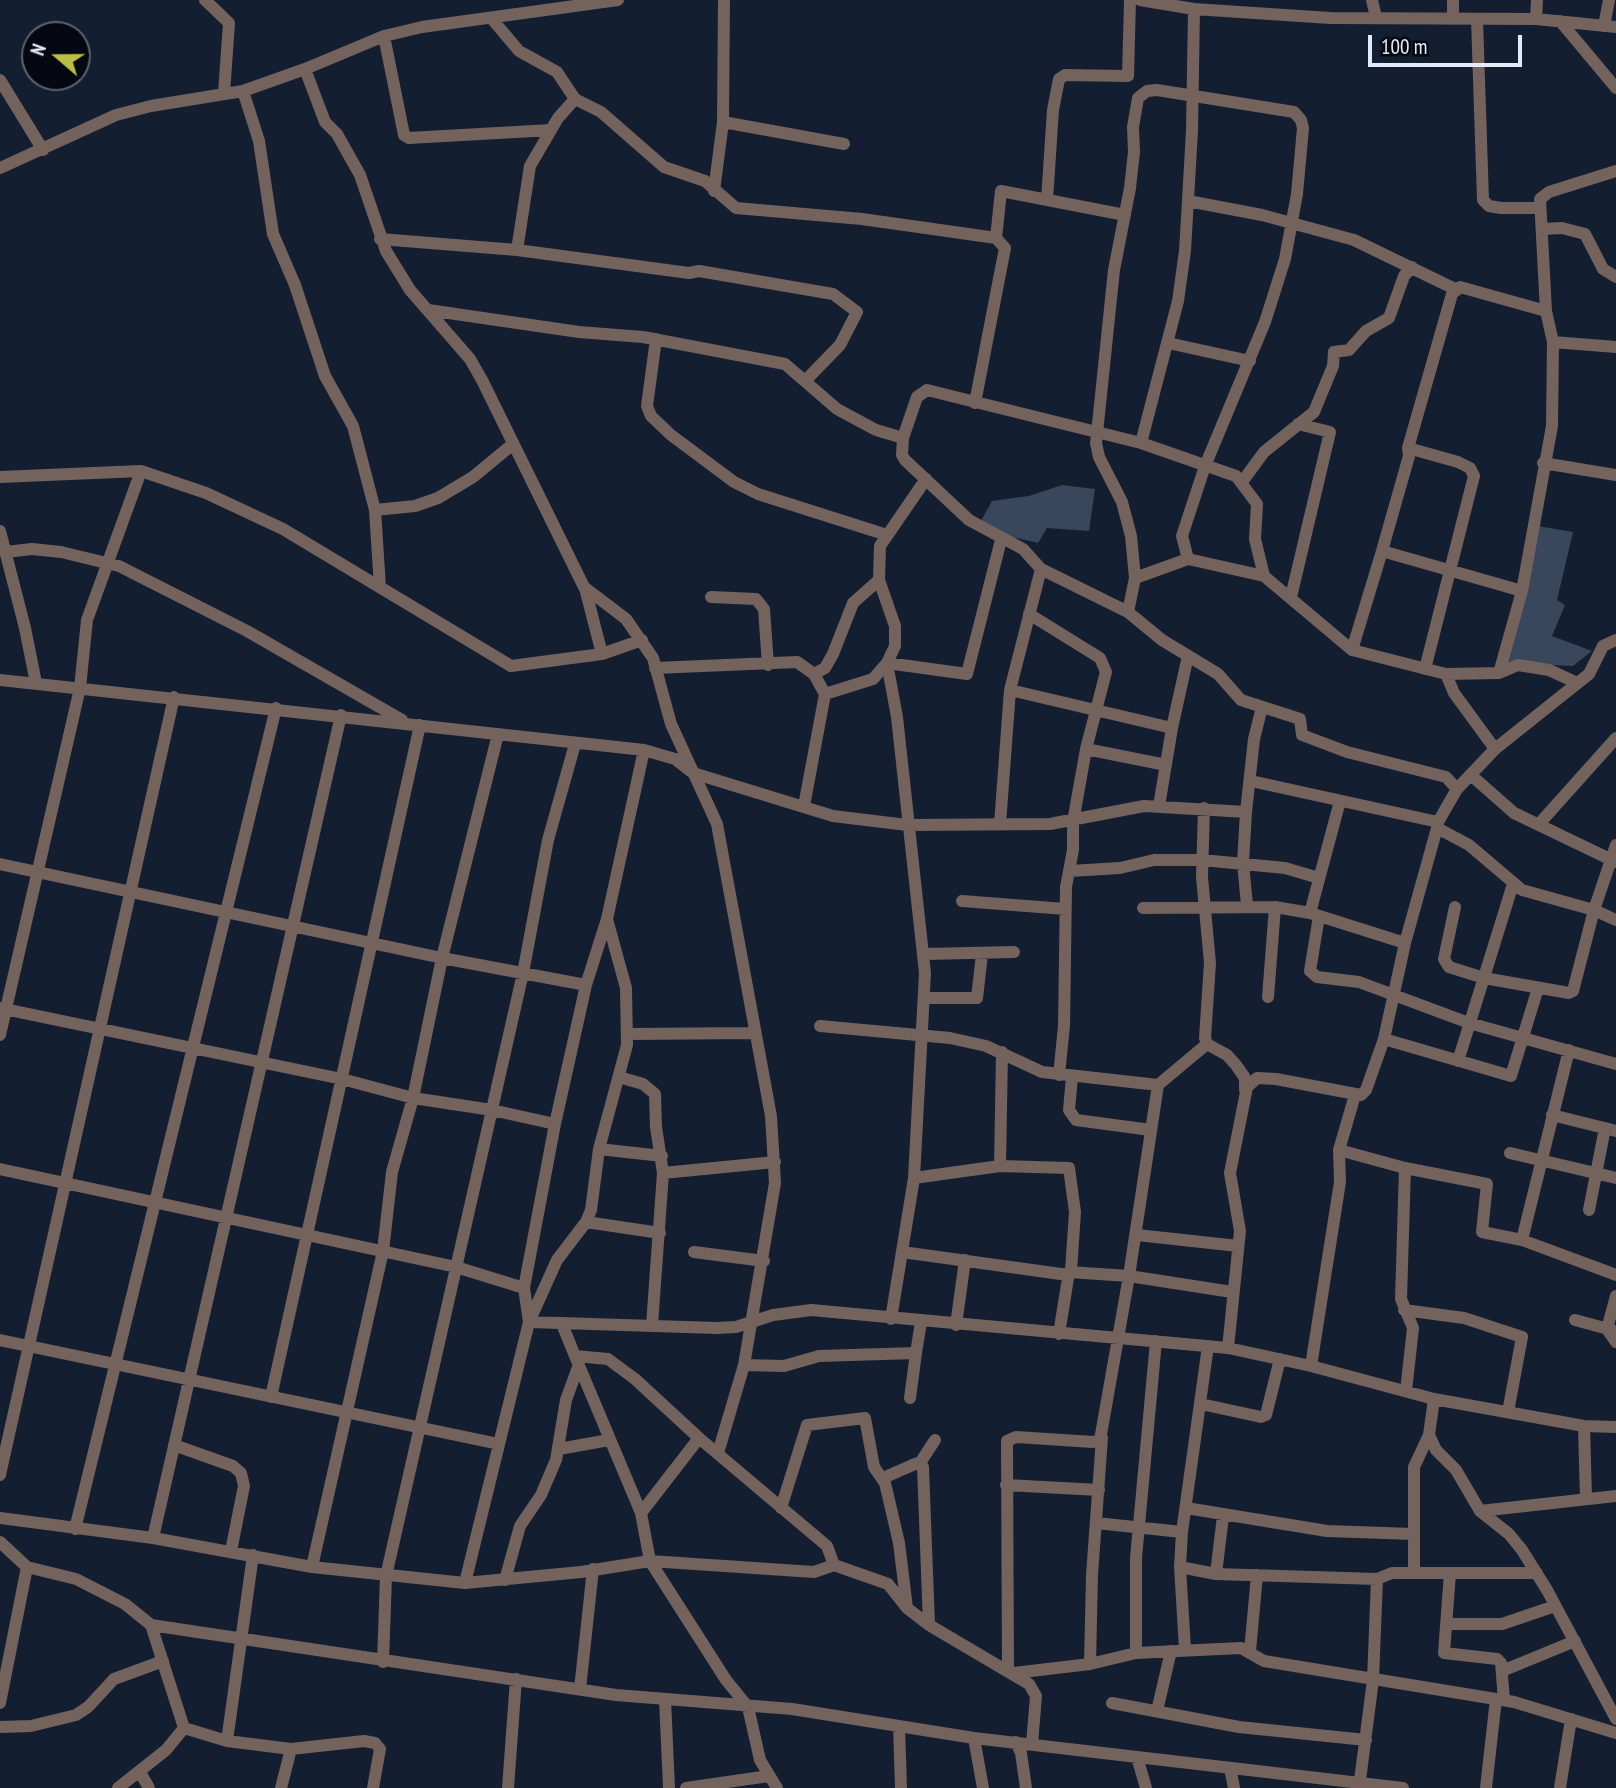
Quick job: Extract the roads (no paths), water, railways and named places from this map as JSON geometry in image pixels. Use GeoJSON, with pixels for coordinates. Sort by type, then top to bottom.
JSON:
{"type":"FeatureCollection","features":[{"type":"Feature","properties":{"kind":"street"},"geometry":{"type":"LineString","coordinates":[[205,0],[229,23],[224,93]]}},
{"type":"Feature","properties":{"kind":"street"},"geometry":{"type":"LineString","coordinates":[[0,168],[116,116],[151,106],[243,90],[305,69],[384,36],[618,0]]}},
{"type":"Feature","properties":{"kind":"street"},"geometry":{"type":"LineString","coordinates":[[714,191],[723,122],[724,0]]}},
{"type":"Feature","properties":{"kind":"street"},"geometry":{"type":"LineString","coordinates":[[1047,200],[1053,110],[1059,79],[1065,75],[1128,76],[1130,0]]}},
{"type":"Feature","properties":{"kind":"street"},"geometry":{"type":"LineString","coordinates":[[1140,0],[1194,9],[1221,5],[1330,18],[1536,19],[1610,26],[1609,0]]}},
{"type":"Feature","properties":{"kind":"street"},"geometry":{"type":"LineString","coordinates":[[1372,0],[1376,17]]}},
{"type":"Feature","properties":{"kind":"street"},"geometry":{"type":"LineString","coordinates":[[1453,0],[1453,19]]}},
{"type":"Feature","properties":{"kind":"street"},"geometry":{"type":"LineString","coordinates":[[1536,19],[1537,0]]}},
{"type":"Feature","properties":{"kind":"street"},"geometry":{"type":"LineString","coordinates":[[1141,443],[1168,343],[1181,276],[1194,94],[1194,9]]}},
{"type":"Feature","properties":{"kind":"street"},"geometry":{"type":"LineString","coordinates":[[492,19],[519,51],[557,72],[575,99],[601,112],[664,167],[699,178],[736,208],[862,219],[996,238],[1005,248],[975,403]]}},
{"type":"Feature","properties":{"kind":"street"},"geometry":{"type":"LineString","coordinates":[[1477,19],[1483,200],[1489,206],[1501,208],[1540,208]]}},
{"type":"Feature","properties":{"kind":"street"},"geometry":{"type":"LineString","coordinates":[[1560,21],[1616,88]]}},
{"type":"Feature","properties":{"kind":"street"},"geometry":{"type":"LineString","coordinates":[[384,36],[404,135],[409,138],[551,130]]}},
{"type":"Feature","properties":{"kind":"street"},"geometry":{"type":"LineString","coordinates":[[305,69],[325,122],[337,134],[360,175],[380,239],[410,290],[470,359],[584,587],[602,654]]}},
{"type":"Feature","properties":{"kind":"street"},"geometry":{"type":"LineString","coordinates":[[0,80],[43,150]]}},
{"type":"Feature","properties":{"kind":"street"},"geometry":{"type":"LineString","coordinates":[[243,90],[259,141],[273,234],[295,285],[325,376],[353,426],[375,510],[380,587]]}},
{"type":"Feature","properties":{"kind":"street"},"geometry":{"type":"LineString","coordinates":[[1128,612],[1135,578],[1131,536],[1122,502],[1099,457],[1097,433],[1114,270],[1125,215],[1138,98],[1147,91],[1157,90],[1294,112],[1301,120],[1303,128],[1297,194],[1285,259],[1250,361],[1205,467],[1182,536],[1188,559]]}},
{"type":"Feature","properties":{"kind":"street"},"geometry":{"type":"LineString","coordinates":[[517,250],[522,202],[530,166],[551,130],[575,99]]}},
{"type":"Feature","properties":{"kind":"street"},"geometry":{"type":"LineString","coordinates":[[723,122],[844,144]]}},
{"type":"Feature","properties":{"kind":"street"},"geometry":{"type":"LineString","coordinates":[[1499,673],[1521,591],[1552,426],[1553,342],[1546,311],[1540,208],[1542,195],[1616,171]]}},
{"type":"Feature","properties":{"kind":"street"},"geometry":{"type":"LineString","coordinates":[[996,238],[1001,191],[1125,215]]}},
{"type":"Feature","properties":{"kind":"street"},"geometry":{"type":"LineString","coordinates":[[1188,201],[1291,222],[1354,240],[1455,289],[1460,287],[1546,311]]}},
{"type":"Feature","properties":{"kind":"street"},"geometry":{"type":"LineString","coordinates":[[1542,229],[1562,228],[1585,234],[1604,270],[1616,277]]}},
{"type":"Feature","properties":{"kind":"street"},"geometry":{"type":"LineString","coordinates":[[380,239],[517,250],[689,273],[699,271],[833,294],[857,312],[841,345],[805,381]]}},
{"type":"Feature","properties":{"kind":"street"},"geometry":{"type":"LineString","coordinates":[[1242,482],[1264,452],[1316,408],[1333,366],[1334,352],[1349,350],[1366,331],[1389,318],[1404,276],[1412,267]]}},
{"type":"Feature","properties":{"kind":"street"},"geometry":{"type":"LineString","coordinates":[[1352,650],[1455,289]]}},
{"type":"Feature","properties":{"kind":"street"},"geometry":{"type":"LineString","coordinates":[[428,310],[579,332],[656,339],[786,364],[837,409],[854,419],[903,438]]}},
{"type":"Feature","properties":{"kind":"street"},"geometry":{"type":"LineString","coordinates":[[656,339],[647,406],[651,416],[671,435],[734,482],[758,494],[887,535]]}},
{"type":"Feature","properties":{"kind":"street"},"geometry":{"type":"LineString","coordinates":[[1553,342],[1616,346]]}},
{"type":"Feature","properties":{"kind":"street"},"geometry":{"type":"LineString","coordinates":[[1168,343],[1250,361]]}},
{"type":"Feature","properties":{"kind":"street"},"geometry":{"type":"LineString","coordinates":[[1264,576],[1255,539],[1257,504],[1242,482],[1141,443],[927,390],[921,392],[903,438],[902,455],[970,520],[1001,540],[1023,550],[1041,569],[1128,612],[1161,640],[1218,674],[1241,700],[1300,719],[1302,735],[1347,752],[1446,777],[1457,789]]}},
{"type":"Feature","properties":{"kind":"street"},"geometry":{"type":"LineString","coordinates":[[1291,597],[1330,432],[1298,424]]}},
{"type":"Feature","properties":{"kind":"street"},"geometry":{"type":"LineString","coordinates":[[375,510],[415,506],[438,498],[473,477],[513,444]]}},
{"type":"Feature","properties":{"kind":"street"},"geometry":{"type":"LineString","coordinates":[[1408,448],[1458,462],[1470,468],[1474,476],[1425,669]]}},
{"type":"Feature","properties":{"kind":"street"},"geometry":{"type":"LineString","coordinates":[[1543,463],[1616,474]]}},
{"type":"Feature","properties":{"kind":"street"},"geometry":{"type":"LineString","coordinates":[[0,477],[141,471],[206,493],[283,529],[511,666],[602,654],[642,640]]}},
{"type":"Feature","properties":{"kind":"street"},"geometry":{"type":"LineString","coordinates":[[0,1035],[3,1009],[80,688],[87,620],[106,561],[141,471]]}},
{"type":"Feature","properties":{"kind":"street"},"geometry":{"type":"LineString","coordinates":[[825,694],[873,679],[887,663],[895,646],[895,626],[879,580],[880,547],[926,479]]}},
{"type":"Feature","properties":{"kind":"street"},"geometry":{"type":"LineString","coordinates":[[0,531],[36,682]]}},
{"type":"Feature","properties":{"kind":"street"},"geometry":{"type":"LineString","coordinates":[[887,663],[967,674],[1001,540]]}},
{"type":"Feature","properties":{"kind":"street"},"geometry":{"type":"LineString","coordinates":[[6,552],[32,549],[106,561],[174,592],[414,724]]}},
{"type":"Feature","properties":{"kind":"street"},"geometry":{"type":"LineString","coordinates":[[1382,551],[1521,591]]}},
{"type":"Feature","properties":{"kind":"street"},"geometry":{"type":"LineString","coordinates":[[1135,578],[1188,559],[1264,576],[1352,650],[1446,674],[1499,673],[1518,665],[1538,667],[1575,682]]}},
{"type":"Feature","properties":{"kind":"street"},"geometry":{"type":"LineString","coordinates":[[1000,824],[1010,690],[1041,569]]}},
{"type":"Feature","properties":{"kind":"street"},"geometry":{"type":"LineString","coordinates":[[814,674],[825,668],[833,654],[853,603],[879,580]]}},
{"type":"Feature","properties":{"kind":"street"},"geometry":{"type":"LineString","coordinates":[[584,587],[625,618],[653,658],[671,724],[717,824],[771,1116],[775,1183],[764,1261],[744,1365],[718,1453]]}},
{"type":"Feature","properties":{"kind":"street"},"geometry":{"type":"LineString","coordinates":[[711,597],[756,599],[764,609],[768,664]]}},
{"type":"Feature","properties":{"kind":"street"},"geometry":{"type":"LineString","coordinates":[[1029,614],[1065,635],[1104,664],[1106,672],[1086,749],[1073,822],[1065,909],[1065,1076],[1071,1116],[1076,1120],[1152,1130]]}},
{"type":"Feature","properties":{"kind":"street"},"geometry":{"type":"LineString","coordinates":[[1245,1090],[1258,1078],[1314,1085],[1355,1095],[1366,1090],[1384,1039],[1405,943],[1438,825],[1457,789],[1495,749],[1575,682],[1589,674],[1603,646],[1616,640]]}},
{"type":"Feature","properties":{"kind":"street"},"geometry":{"type":"LineString","coordinates":[[1159,806],[1188,656]]}},
{"type":"Feature","properties":{"kind":"street"},"geometry":{"type":"LineString","coordinates":[[655,668],[797,662],[814,674],[825,694],[804,806]]}},
{"type":"Feature","properties":{"kind":"street"},"geometry":{"type":"LineString","coordinates":[[887,663],[897,717],[907,825],[925,954],[914,1178],[891,1319]]}},
{"type":"Feature","properties":{"kind":"street"},"geometry":{"type":"LineString","coordinates":[[1446,674],[1454,693],[1495,749]]}},
{"type":"Feature","properties":{"kind":"street"},"geometry":{"type":"LineString","coordinates":[[0,680],[644,750],[675,759],[693,773],[833,816],[907,825],[1073,822],[1118,809],[1159,806],[1246,812]]}},
{"type":"Feature","properties":{"kind":"street"},"geometry":{"type":"LineString","coordinates":[[1010,690],[1172,728]]}},
{"type":"Feature","properties":{"kind":"street"},"geometry":{"type":"LineString","coordinates":[[0,1475],[174,697]]}},
{"type":"Feature","properties":{"kind":"street"},"geometry":{"type":"LineString","coordinates":[[1247,905],[1243,863],[1246,812],[1252,750],[1262,707]]}},
{"type":"Feature","properties":{"kind":"street"},"geometry":{"type":"LineString","coordinates":[[75,1529],[276,708]]}},
{"type":"Feature","properties":{"kind":"street"},"geometry":{"type":"LineString","coordinates":[[153,1538],[341,715]]}},
{"type":"Feature","properties":{"kind":"street"},"geometry":{"type":"LineString","coordinates":[[271,1397],[372,942],[414,724]]}},
{"type":"Feature","properties":{"kind":"street"},"geometry":{"type":"LineString","coordinates":[[312,1567],[383,1251],[392,1172],[414,1098],[442,958],[498,734]]}},
{"type":"Feature","properties":{"kind":"street"},"geometry":{"type":"LineString","coordinates":[[1539,824],[1616,738]]}},
{"type":"Feature","properties":{"kind":"street"},"geometry":{"type":"LineString","coordinates":[[383,1662],[386,1576],[523,973],[548,840],[575,744]]}},
{"type":"Feature","properties":{"kind":"street"},"geometry":{"type":"LineString","coordinates":[[1086,749],[1166,765]]}},
{"type":"Feature","properties":{"kind":"street"},"geometry":{"type":"LineString","coordinates":[[529,1322],[524,1288],[555,1125],[586,985],[607,919],[644,750]]}},
{"type":"Feature","properties":{"kind":"street"},"geometry":{"type":"LineString","coordinates":[[1472,776],[1514,813],[1613,860]]}},
{"type":"Feature","properties":{"kind":"street"},"geometry":{"type":"LineString","coordinates":[[1251,781],[1438,825],[1469,845],[1522,890],[1594,910],[1616,920]]}},
{"type":"Feature","properties":{"kind":"street"},"geometry":{"type":"LineString","coordinates":[[1340,801],[1319,878],[1310,971],[1317,977],[1359,982],[1469,1023],[1616,1064]]}},
{"type":"Feature","properties":{"kind":"street"},"geometry":{"type":"LineString","coordinates":[[1090,1664],[1102,1438],[1138,1235],[1157,1085],[1207,1044],[1210,963],[1202,860],[1204,808]]}},
{"type":"Feature","properties":{"kind":"street"},"geometry":{"type":"LineString","coordinates":[[1455,907],[1444,959],[1449,967],[1484,978],[1573,991],[1594,910],[1616,845]]}},
{"type":"Feature","properties":{"kind":"street"},"geometry":{"type":"LineString","coordinates":[[1070,871],[1120,868],[1154,860],[1202,860],[1285,868],[1319,878]]}},
{"type":"Feature","properties":{"kind":"street"},"geometry":{"type":"LineString","coordinates":[[0,864],[442,958],[586,985]]}},
{"type":"Feature","properties":{"kind":"street"},"geometry":{"type":"LineString","coordinates":[[1458,1061],[1513,884]]}},
{"type":"Feature","properties":{"kind":"street"},"geometry":{"type":"LineString","coordinates":[[962,901],[1065,909]]}},
{"type":"Feature","properties":{"kind":"street"},"geometry":{"type":"LineString","coordinates":[[1143,908],[1247,905],[1275,907],[1314,915],[1405,943]]}},
{"type":"Feature","properties":{"kind":"street"},"geometry":{"type":"LineString","coordinates":[[1268,998],[1275,907]]}},
{"type":"Feature","properties":{"kind":"street"},"geometry":{"type":"LineString","coordinates":[[465,1583],[529,1322],[557,1259],[586,1223],[596,1184],[599,1149],[619,1077],[628,1034],[626,988],[607,919]]}},
{"type":"Feature","properties":{"kind":"street"},"geometry":{"type":"LineString","coordinates":[[925,954],[1014,952]]}},
{"type":"Feature","properties":{"kind":"street"},"geometry":{"type":"LineString","coordinates":[[924,998],[977,998],[982,954]]}},
{"type":"Feature","properties":{"kind":"street"},"geometry":{"type":"LineString","coordinates":[[1384,1039],[1511,1076],[1538,988]]}},
{"type":"Feature","properties":{"kind":"street"},"geometry":{"type":"LineString","coordinates":[[3,1009],[342,1079],[414,1098],[492,1110],[555,1125]]}},
{"type":"Feature","properties":{"kind":"street"},"geometry":{"type":"LineString","coordinates":[[820,1027],[923,1035],[986,1046],[1042,1072],[1157,1085]]}},
{"type":"Feature","properties":{"kind":"street"},"geometry":{"type":"LineString","coordinates":[[628,1034],[755,1033]]}},
{"type":"Feature","properties":{"kind":"street"},"geometry":{"type":"LineString","coordinates":[[1207,1044],[1227,1055],[1245,1078],[1230,1173],[1240,1231],[1228,1348]]}},
{"type":"Feature","properties":{"kind":"street"},"geometry":{"type":"LineString","coordinates":[[1522,1240],[1569,1050]]}},
{"type":"Feature","properties":{"kind":"street"},"geometry":{"type":"LineString","coordinates":[[1000,1166],[1002,1052]]}},
{"type":"Feature","properties":{"kind":"street"},"geometry":{"type":"LineString","coordinates":[[619,1077],[643,1084],[655,1094],[656,1127],[663,1173],[652,1325]]}},
{"type":"Feature","properties":{"kind":"street"},"geometry":{"type":"LineString","coordinates":[[1311,1366],[1340,1182],[1339,1150],[1355,1095]]}},
{"type":"Feature","properties":{"kind":"street"},"geometry":{"type":"LineString","coordinates":[[1552,1115],[1612,1127],[1596,1174],[1589,1210]]}},
{"type":"Feature","properties":{"kind":"street"},"geometry":{"type":"LineString","coordinates":[[599,1149],[662,1156]]}},
{"type":"Feature","properties":{"kind":"street"},"geometry":{"type":"LineString","coordinates":[[1339,1150],[1405,1168],[1486,1184],[1482,1231],[1522,1240],[1616,1275]]}},
{"type":"Feature","properties":{"kind":"street"},"geometry":{"type":"LineString","coordinates":[[1510,1153],[1616,1178]]}},
{"type":"Feature","properties":{"kind":"street"},"geometry":{"type":"LineString","coordinates":[[663,1173],[775,1163]]}},
{"type":"Feature","properties":{"kind":"street"},"geometry":{"type":"LineString","coordinates":[[914,1178],[1000,1166],[1069,1168],[1076,1212],[1070,1273],[1059,1334]]}},
{"type":"Feature","properties":{"kind":"street"},"geometry":{"type":"LineString","coordinates":[[1405,1168],[1401,1299],[1413,1328],[1406,1391]]}},
{"type":"Feature","properties":{"kind":"street"},"geometry":{"type":"LineString","coordinates":[[0,1169],[456,1267],[524,1288]]}},
{"type":"Feature","properties":{"kind":"street"},"geometry":{"type":"LineString","coordinates":[[586,1223],[660,1233]]}},
{"type":"Feature","properties":{"kind":"street"},"geometry":{"type":"LineString","coordinates":[[1138,1235],[1238,1246]]}},
{"type":"Feature","properties":{"kind":"street"},"geometry":{"type":"LineString","coordinates":[[694,1252],[764,1261]]}},
{"type":"Feature","properties":{"kind":"street"},"geometry":{"type":"LineString","coordinates":[[902,1252],[1070,1273],[1129,1276],[1232,1293]]}},
{"type":"Feature","properties":{"kind":"street"},"geometry":{"type":"LineString","coordinates":[[956,1325],[965,1260]]}},
{"type":"Feature","properties":{"kind":"street"},"geometry":{"type":"LineString","coordinates":[[1616,1296],[1612,1330],[1616,1342]]}},
{"type":"Feature","properties":{"kind":"street"},"geometry":{"type":"LineString","coordinates":[[529,1322],[717,1328],[753,1323],[773,1315],[811,1310],[920,1322],[1208,1346],[1311,1366],[1434,1399],[1584,1426],[1616,1427]]}},
{"type":"Feature","properties":{"kind":"street"},"geometry":{"type":"LineString","coordinates":[[1404,1310],[1464,1318],[1522,1337],[1508,1412]]}},
{"type":"Feature","properties":{"kind":"street"},"geometry":{"type":"LineString","coordinates":[[1575,1320],[1612,1330]]}},
{"type":"Feature","properties":{"kind":"street"},"geometry":{"type":"LineString","coordinates":[[909,1398],[920,1322]]}},
{"type":"Feature","properties":{"kind":"street"},"geometry":{"type":"LineString","coordinates":[[562,1324],[641,1513],[650,1561],[726,1680],[748,1707],[758,1754],[777,1788]]}},
{"type":"Feature","properties":{"kind":"street"},"geometry":{"type":"LineString","coordinates":[[0,1340],[499,1444]]}},
{"type":"Feature","properties":{"kind":"street"},"geometry":{"type":"LineString","coordinates":[[1136,1653],[1139,1526],[1156,1341]]}},
{"type":"Feature","properties":{"kind":"street"},"geometry":{"type":"LineString","coordinates":[[1185,1649],[1180,1567],[1182,1532],[1208,1346]]}},
{"type":"Feature","properties":{"kind":"street"},"geometry":{"type":"LineString","coordinates":[[744,1365],[784,1366],[818,1356],[916,1353]]}},
{"type":"Feature","properties":{"kind":"street"},"geometry":{"type":"LineString","coordinates":[[1201,1404],[1261,1418],[1266,1415],[1280,1359]]}},
{"type":"Feature","properties":{"kind":"street"},"geometry":{"type":"LineString","coordinates":[[577,1362],[615,1363],[827,1546],[834,1565]]}},
{"type":"Feature","properties":{"kind":"street"},"geometry":{"type":"LineString","coordinates":[[505,1580],[520,1526],[541,1494],[559,1448],[566,1401],[577,1362]]}},
{"type":"Feature","properties":{"kind":"street"},"geometry":{"type":"LineString","coordinates":[[1414,1572],[1414,1467],[1429,1435],[1434,1399]]}},
{"type":"Feature","properties":{"kind":"street"},"geometry":{"type":"LineString","coordinates":[[781,1508],[805,1430],[811,1424],[865,1418],[874,1466],[883,1478],[900,1543],[907,1608]]}},
{"type":"Feature","properties":{"kind":"street"},"geometry":{"type":"LineString","coordinates":[[1584,1426],[1586,1498]]}},
{"type":"Feature","properties":{"kind":"street"},"geometry":{"type":"LineString","coordinates":[[1429,1435],[1436,1450],[1456,1470],[1480,1511],[1509,1534],[1537,1573],[1616,1719]]}},
{"type":"Feature","properties":{"kind":"street"},"geometry":{"type":"LineString","coordinates":[[641,1513],[699,1438]]}},
{"type":"Feature","properties":{"kind":"street"},"geometry":{"type":"LineString","coordinates":[[1011,1672],[1005,1446],[1010,1439],[1093,1442],[1102,1438]]}},
{"type":"Feature","properties":{"kind":"street"},"geometry":{"type":"LineString","coordinates":[[559,1448],[609,1440]]}},
{"type":"Feature","properties":{"kind":"street"},"geometry":{"type":"LineString","coordinates":[[883,1478],[920,1463],[935,1440]]}},
{"type":"Feature","properties":{"kind":"street"},"geometry":{"type":"LineString","coordinates":[[174,1445],[233,1466],[241,1473],[244,1486],[231,1551]]}},
{"type":"Feature","properties":{"kind":"street"},"geometry":{"type":"LineString","coordinates":[[920,1463],[923,1467],[929,1625]]}},
{"type":"Feature","properties":{"kind":"street"},"geometry":{"type":"LineString","coordinates":[[1006,1485],[1099,1490]]}},
{"type":"Feature","properties":{"kind":"street"},"geometry":{"type":"LineString","coordinates":[[1480,1511],[1616,1496]]}},
{"type":"Feature","properties":{"kind":"street"},"geometry":{"type":"LineString","coordinates":[[1186,1508],[1327,1531],[1413,1535]]}},
{"type":"Feature","properties":{"kind":"street"},"geometry":{"type":"LineString","coordinates":[[1216,1574],[1223,1516]]}},
{"type":"Feature","properties":{"kind":"street"},"geometry":{"type":"LineString","coordinates":[[0,1518],[153,1538],[312,1567],[465,1583],[650,1561],[814,1572],[834,1565],[888,1584],[907,1608],[929,1625],[1011,1672],[1034,1689],[1037,1696],[1032,1744]]}},
{"type":"Feature","properties":{"kind":"street"},"geometry":{"type":"LineString","coordinates":[[1096,1523],[1182,1532]]}},
{"type":"Feature","properties":{"kind":"street"},"geometry":{"type":"LineString","coordinates":[[0,1542],[27,1567],[76,1579],[125,1604],[151,1625],[383,1662],[580,1689],[748,1707],[792,1709],[974,1738],[1403,1788]]}},
{"type":"Feature","properties":{"kind":"street"},"geometry":{"type":"LineString","coordinates":[[227,1741],[239,1639],[253,1555]]}},
{"type":"Feature","properties":{"kind":"street"},"geometry":{"type":"LineString","coordinates":[[0,1703],[27,1567]]}},
{"type":"Feature","properties":{"kind":"street"},"geometry":{"type":"LineString","coordinates":[[1180,1567],[1216,1574],[1377,1579],[1392,1573],[1414,1572],[1537,1573]]}},
{"type":"Feature","properties":{"kind":"street"},"geometry":{"type":"LineString","coordinates":[[580,1689],[593,1569]]}},
{"type":"Feature","properties":{"kind":"street"},"geometry":{"type":"LineString","coordinates":[[1450,1573],[1444,1653],[1497,1659],[1502,1671],[1486,1788]]}},
{"type":"Feature","properties":{"kind":"street"},"geometry":{"type":"LineString","coordinates":[[1250,1651],[1257,1575]]}},
{"type":"Feature","properties":{"kind":"street"},"geometry":{"type":"LineString","coordinates":[[1360,1785],[1373,1680],[1377,1579]]}},
{"type":"Feature","properties":{"kind":"street"},"geometry":{"type":"LineString","coordinates":[[1446,1624],[1502,1624],[1555,1606]]}},
{"type":"Feature","properties":{"kind":"street"},"geometry":{"type":"LineString","coordinates":[[118,1788],[176,1741],[184,1728],[151,1625]]}},
{"type":"Feature","properties":{"kind":"street"},"geometry":{"type":"LineString","coordinates":[[1502,1671],[1575,1641]]}},
{"type":"Feature","properties":{"kind":"street"},"geometry":{"type":"LineString","coordinates":[[1011,1672],[1090,1664],[1136,1653],[1241,1648],[1264,1661],[1500,1700],[1616,1733]]}},
{"type":"Feature","properties":{"kind":"street"},"geometry":{"type":"LineString","coordinates":[[1157,1711],[1171,1651]]}},
{"type":"Feature","properties":{"kind":"street"},"geometry":{"type":"LineString","coordinates":[[0,1727],[31,1726],[76,1715],[88,1707],[114,1679],[163,1661]]}},
{"type":"Feature","properties":{"kind":"street"},"geometry":{"type":"LineString","coordinates":[[508,1788],[516,1679]]}},
{"type":"Feature","properties":{"kind":"street"},"geometry":{"type":"LineString","coordinates":[[665,1699],[670,1788]]}},
{"type":"Feature","properties":{"kind":"street"},"geometry":{"type":"LineString","coordinates":[[1112,1703],[1239,1727],[1366,1740]]}},
{"type":"Feature","properties":{"kind":"street"},"geometry":{"type":"LineString","coordinates":[[1560,1788],[1571,1719]]}},
{"type":"Feature","properties":{"kind":"street"},"geometry":{"type":"LineString","coordinates":[[900,1726],[901,1788]]}},
{"type":"Feature","properties":{"kind":"street"},"geometry":{"type":"LineString","coordinates":[[184,1728],[227,1741],[291,1749],[364,1741],[375,1743],[380,1749],[373,1788]]}},
{"type":"Feature","properties":{"kind":"street"},"geometry":{"type":"LineString","coordinates":[[974,1738],[983,1788]]}},
{"type":"Feature","properties":{"kind":"street"},"geometry":{"type":"LineString","coordinates":[[1016,1742],[1021,1753],[1026,1788]]}},
{"type":"Feature","properties":{"kind":"street"},"geometry":{"type":"LineString","coordinates":[[281,1788],[291,1749]]}},
{"type":"Feature","properties":{"kind":"street"},"geometry":{"type":"LineString","coordinates":[[1137,1757],[1146,1788]]}},
{"type":"Feature","properties":{"kind":"street"},"geometry":{"type":"LineString","coordinates":[[1230,1768],[1234,1788]]}},
{"type":"Feature","properties":{"kind":"street"},"geometry":{"type":"LineString","coordinates":[[139,1772],[149,1788]]}},
{"type":"Feature","properties":{"kind":"street"},"geometry":{"type":"LineString","coordinates":[[686,1788],[769,1776]]}}]}
